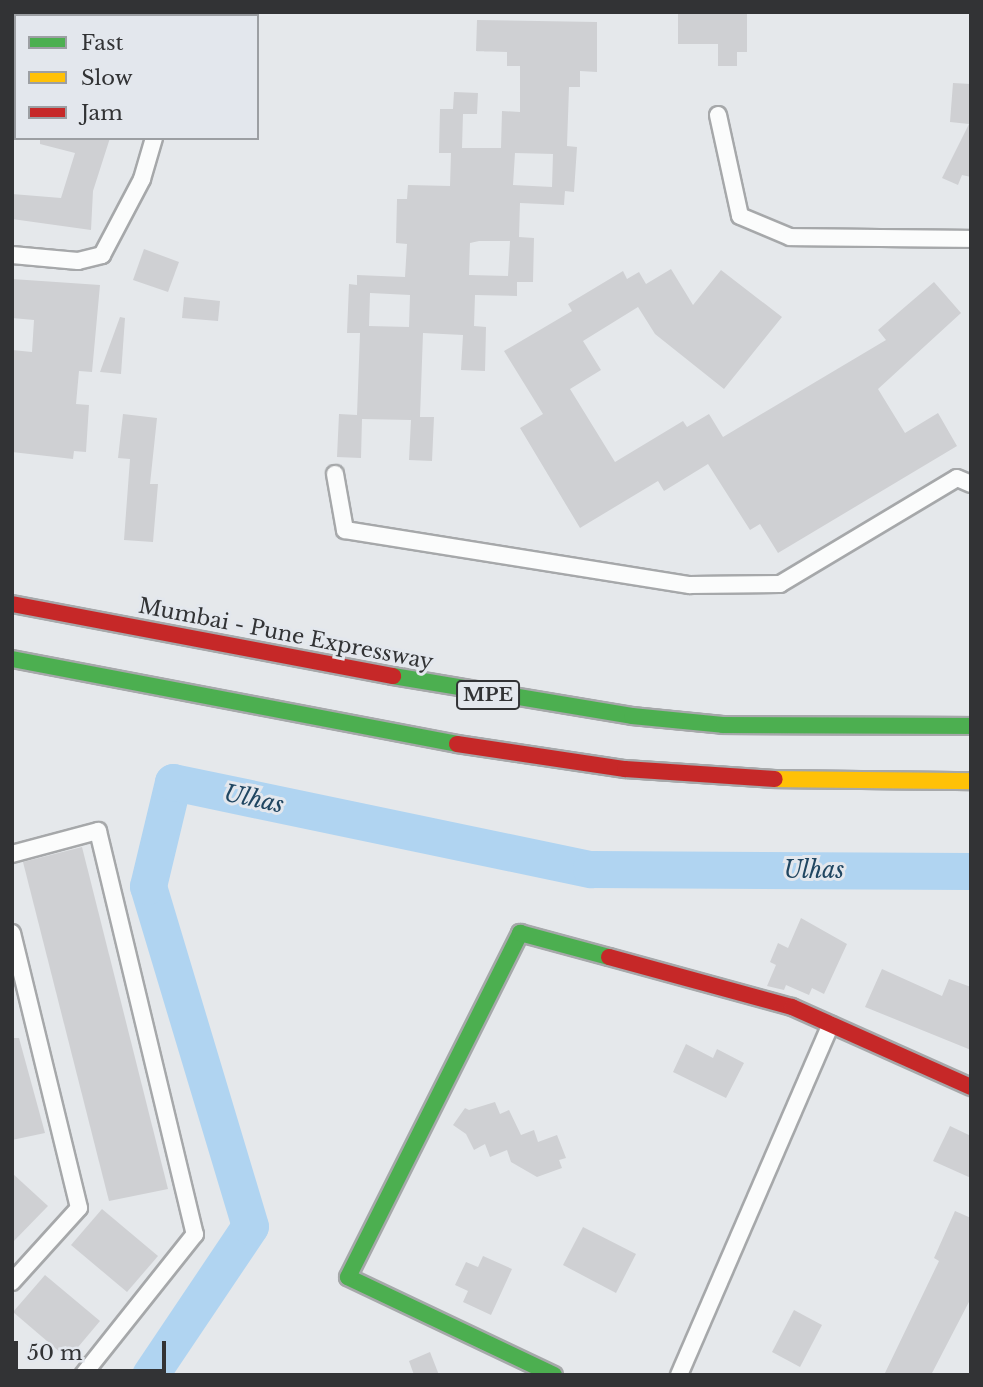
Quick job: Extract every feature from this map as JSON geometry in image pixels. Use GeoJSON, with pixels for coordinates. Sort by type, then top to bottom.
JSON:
{"type":"FeatureCollection","features":[{"type":"Feature","properties":{"kind":"main road","name":"Mumbai - Pune Expressway"},"geometry":{"type":"LineString","coordinates":[[12,604],[498,696],[632,716],[723,725],[971,726]]}},
{"type":"Feature","properties":{"kind":"main road"},"geometry":{"type":"LineString","coordinates":[[12,659],[489,750],[625,769],[720,779],[971,781]]}},
{"type":"Feature","properties":{"kind":"main road"},"geometry":{"type":"LineString","coordinates":[[554,1375],[348,1277],[520,933],[793,1007],[971,1087]]}},
{"type":"Feature","properties":{"kind":"street"},"geometry":{"type":"LineString","coordinates":[[718,115],[740,216],[790,237],[971,239]]}},
{"type":"Feature","properties":{"kind":"street"},"geometry":{"type":"LineString","coordinates":[[12,255],[78,261],[102,255],[142,179],[153,140]]}},
{"type":"Feature","properties":{"kind":"street"},"geometry":{"type":"LineString","coordinates":[[335,474],[345,530],[690,585],[780,584],[957,478],[971,484]]}},
{"type":"Feature","properties":{"kind":"street"},"geometry":{"type":"LineString","coordinates":[[12,854],[98,831],[195,1234],[83,1375]]}},
{"type":"Feature","properties":{"kind":"street"},"geometry":{"type":"LineString","coordinates":[[12,933],[79,1208],[12,1282]]}},
{"type":"Feature","properties":{"kind":"street"},"geometry":{"type":"LineString","coordinates":[[679,1375],[831,1024]]}},
{"type":"Feature","properties":{"kind":"building"},"geometry":{"type":"Polygon","coordinates":[[[678,12],[747,12],[747,52],[737,52],[737,66],[718,66],[718,44],[678,44],[678,12]]]}},
{"type":"Feature","properties":{"kind":"building"},"geometry":{"type":"Polygon","coordinates":[[[477,20],[597,22],[597,72],[580,71],[580,87],[569,87],[567,146],[577,147],[574,192],[565,191],[564,205],[520,203],[519,237],[534,238],[533,282],[517,282],[517,296],[475,295],[474,326],[486,327],[485,371],[461,370],[463,335],[423,333],[420,417],[434,417],[432,461],[409,460],[411,420],[362,419],[361,458],[337,457],[339,414],[357,415],[360,333],[347,333],[349,284],[357,285],[357,275],[405,277],[407,244],[396,243],[397,199],[407,199],[408,185],[450,186],[451,153],[439,153],[440,109],[453,109],[454,92],[478,93],[477,114],[463,114],[462,148],[501,148],[502,111],[520,112],[520,66],[507,66],[507,52],[476,51],[477,20]],[[515,153],[513,185],[552,187],[553,154],[515,153]],[[510,241],[470,243],[469,275],[508,276],[510,241]],[[370,293],[369,326],[409,327],[410,295],[370,293]]]}},
{"type":"Feature","properties":{"kind":"building"},"geometry":{"type":"Polygon","coordinates":[[[953,83],[971,84],[971,177],[962,175],[958,185],[942,178],[969,124],[950,122],[953,83]]]}},
{"type":"Feature","properties":{"kind":"building"},"geometry":{"type":"Polygon","coordinates":[[[40,140],[109,140],[93,191],[91,230],[12,219],[12,194],[61,198],[75,153],[40,144],[40,140]]]}},
{"type":"Feature","properties":{"kind":"building"},"geometry":{"type":"Polygon","coordinates":[[[144,249],[179,262],[168,292],[133,280],[144,249]]]}},
{"type":"Feature","properties":{"kind":"building"},"geometry":{"type":"Polygon","coordinates":[[[671,269],[693,305],[721,270],[782,317],[724,389],[655,334],[638,307],[583,341],[601,370],[570,389],[615,462],[683,421],[687,427],[709,414],[723,437],[886,340],[878,330],[934,282],[961,313],[878,389],[905,433],[938,413],[957,446],[778,553],[760,524],[750,530],[708,464],[664,491],[658,481],[580,528],[520,428],[543,414],[504,351],[572,311],[568,304],[623,271],[627,279],[639,272],[646,284],[671,269]]]}},
{"type":"Feature","properties":{"kind":"building"},"geometry":{"type":"Polygon","coordinates":[[[12,279],[100,285],[92,372],[79,371],[76,404],[89,405],[86,452],[74,451],[73,459],[12,452],[12,350],[32,352],[34,320],[12,318],[12,279]]]}},
{"type":"Feature","properties":{"kind":"building"},"geometry":{"type":"Polygon","coordinates":[[[184,297],[220,301],[218,321],[182,318],[184,297]]]}},
{"type":"Feature","properties":{"kind":"building"},"geometry":{"type":"Polygon","coordinates":[[[120,317],[125,318],[121,374],[100,372],[120,317]]]}},
{"type":"Feature","properties":{"kind":"building"},"geometry":{"type":"Polygon","coordinates":[[[123,414],[157,418],[150,484],[158,484],[153,542],[124,540],[130,459],[118,458],[123,414]]]}},
{"type":"Feature","properties":{"kind":"building"},"geometry":{"type":"Polygon","coordinates":[[[82,847],[168,1189],[109,1201],[23,862],[82,847]]]}},
{"type":"Feature","properties":{"kind":"building"},"geometry":{"type":"Polygon","coordinates":[[[801,918],[847,944],[824,994],[812,988],[809,995],[786,985],[784,990],[767,986],[776,965],[770,962],[778,943],[788,948],[801,918]]]}},
{"type":"Feature","properties":{"kind":"building"},"geometry":{"type":"Polygon","coordinates":[[[882,969],[942,996],[949,979],[971,987],[971,1050],[865,1007],[882,969]]]}},
{"type":"Feature","properties":{"kind":"building"},"geometry":{"type":"Polygon","coordinates":[[[12,1038],[19,1038],[45,1133],[12,1140],[12,1038]]]}},
{"type":"Feature","properties":{"kind":"building"},"geometry":{"type":"Polygon","coordinates":[[[686,1044],[713,1058],[717,1049],[744,1063],[726,1098],[673,1072],[686,1044]]]}},
{"type":"Feature","properties":{"kind":"building"},"geometry":{"type":"Polygon","coordinates":[[[495,1102],[500,1114],[509,1110],[521,1135],[534,1130],[538,1142],[557,1135],[566,1158],[559,1160],[562,1168],[537,1177],[511,1162],[507,1150],[490,1157],[485,1144],[474,1150],[466,1134],[453,1125],[465,1108],[469,1110],[495,1102]]]}},
{"type":"Feature","properties":{"kind":"building"},"geometry":{"type":"Polygon","coordinates":[[[950,1126],[971,1136],[971,1178],[933,1161],[950,1126]]]}},
{"type":"Feature","properties":{"kind":"building"},"geometry":{"type":"Polygon","coordinates":[[[12,1173],[48,1206],[12,1243],[12,1173]]]}},
{"type":"Feature","properties":{"kind":"building"},"geometry":{"type":"Polygon","coordinates":[[[102,1209],[158,1256],[127,1292],[71,1245],[102,1209]]]}},
{"type":"Feature","properties":{"kind":"building"},"geometry":{"type":"Polygon","coordinates":[[[955,1211],[971,1218],[971,1298],[931,1375],[884,1375],[939,1261],[934,1258],[955,1211]]]}},
{"type":"Feature","properties":{"kind":"building"},"geometry":{"type":"Polygon","coordinates":[[[583,1227],[636,1254],[616,1293],[563,1265],[583,1227]]]}},
{"type":"Feature","properties":{"kind":"building"},"geometry":{"type":"Polygon","coordinates":[[[483,1256],[512,1269],[491,1315],[463,1302],[468,1291],[455,1285],[466,1262],[478,1267],[483,1256]]]}},
{"type":"Feature","properties":{"kind":"building"},"geometry":{"type":"Polygon","coordinates":[[[45,1275],[100,1321],[68,1359],[13,1312],[45,1275]]]}},
{"type":"Feature","properties":{"kind":"building"},"geometry":{"type":"Polygon","coordinates":[[[794,1310],[822,1325],[800,1367],[772,1352],[794,1310]]]}},
{"type":"Feature","properties":{"kind":"building"},"geometry":{"type":"Polygon","coordinates":[[[430,1352],[439,1375],[414,1375],[409,1361],[430,1352]]]}},
{"type":"Feature","properties":{"kind":"waterway","name":"Ulhas"},"geometry":{"type":"LineString","coordinates":[[150,1375],[250,1226],[148,886],[173,782],[591,869],[971,871]]}},
{"type":"Feature","properties":{"kind":"traffic: fast"},"geometry":{"type":"LineString","coordinates":[[12,659],[457,744]]}},
{"type":"Feature","properties":{"kind":"traffic: fast"},"geometry":{"type":"LineString","coordinates":[[393,676],[632,716],[723,725],[971,726]]}},
{"type":"Feature","properties":{"kind":"traffic: fast"},"geometry":{"type":"LineString","coordinates":[[554,1375],[348,1277],[520,933],[609,957]]}},
{"type":"Feature","properties":{"kind":"traffic: slow"},"geometry":{"type":"LineString","coordinates":[[775,779],[971,781]]}},
{"type":"Feature","properties":{"kind":"traffic: jam"},"geometry":{"type":"LineString","coordinates":[[12,604],[393,676]]}},
{"type":"Feature","properties":{"kind":"traffic: jam"},"geometry":{"type":"LineString","coordinates":[[457,744],[625,769],[775,779]]}},
{"type":"Feature","properties":{"kind":"traffic: jam"},"geometry":{"type":"LineString","coordinates":[[609,957],[792,1007],[971,1087]]}}]}
